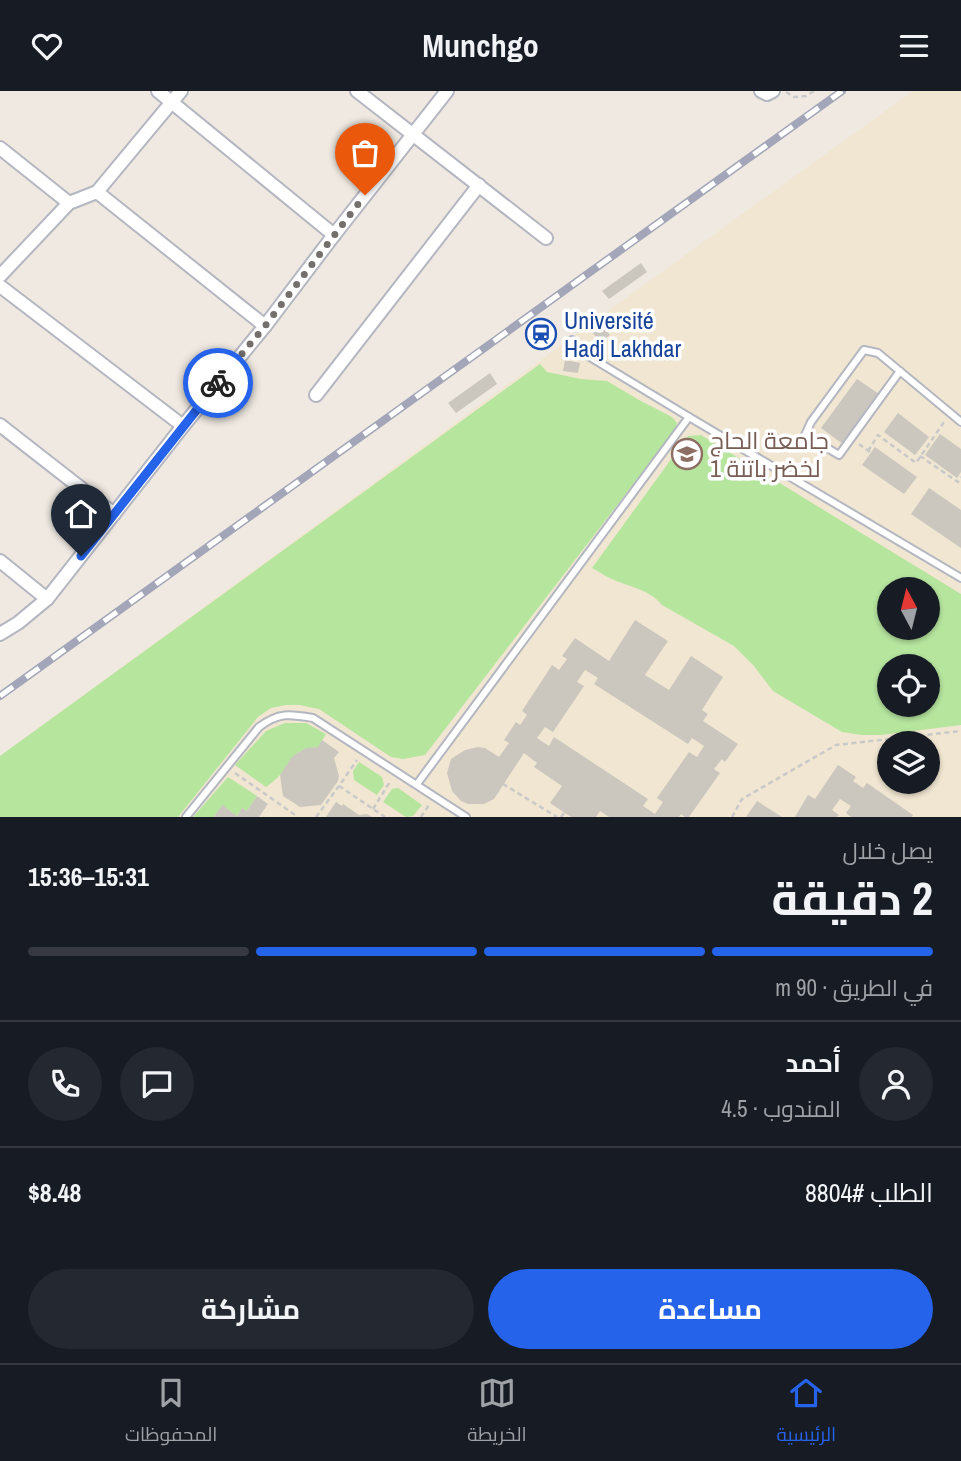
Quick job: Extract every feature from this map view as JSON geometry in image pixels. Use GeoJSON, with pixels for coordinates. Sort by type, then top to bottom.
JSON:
{"type":"FeatureCollection","features":[{"type":"Feature","properties":{"kind":"street"},"geometry":{"type":"LineString","coordinates":[[158,91],[334,235]]}},
{"type":"Feature","properties":{"kind":"street"},"geometry":{"type":"LineString","coordinates":[[0,276],[69,203],[97,192],[181,91]]}},
{"type":"Feature","properties":{"kind":"street"},"geometry":{"type":"LineString","coordinates":[[357,91],[546,238]]}},
{"type":"Feature","properties":{"kind":"street"},"geometry":{"type":"LineString","coordinates":[[0,634],[47,599],[265,326],[447,91]]}},
{"type":"Feature","properties":{"kind":"street"},"geometry":{"type":"LineString","coordinates":[[761,91],[767,94],[773,91]]}},
{"type":"Feature","properties":{"kind":"street"},"geometry":{"type":"LineString","coordinates":[[0,148],[69,203]]}},
{"type":"Feature","properties":{"kind":"street"},"geometry":{"type":"LineString","coordinates":[[316,395],[479,185]]}},
{"type":"Feature","properties":{"kind":"street"},"geometry":{"type":"LineString","coordinates":[[97,192],[265,326]]}},
{"type":"Feature","properties":{"kind":"street"},"geometry":{"type":"LineString","coordinates":[[0,286],[183,426]]}},
{"type":"Feature","properties":{"kind":"street"},"geometry":{"type":"LineString","coordinates":[[0,425],[114,514]]}},
{"type":"Feature","properties":{"kind":"street"},"geometry":{"type":"LineString","coordinates":[[0,561],[47,599]]}},
{"type":"Feature","properties":{"kind":"lane"},"geometry":{"type":"LineString","coordinates":[[572,340],[580,351],[689,418],[961,578]]}},
{"type":"Feature","properties":{"kind":"lane"},"geometry":{"type":"LineString","coordinates":[[900,371],[839,455],[805,435],[811,422],[864,351],[878,353],[900,371],[950,414],[961,422]]}},
{"type":"Feature","properties":{"kind":"lane"},"geometry":{"type":"LineString","coordinates":[[417,784],[689,418]]}},
{"type":"Feature","properties":{"kind":"lane"},"geometry":{"type":"LineString","coordinates":[[186,817],[259,727],[271,718],[288,714],[313,717],[466,817]]}},
{"type":"Feature","properties":{"kind":"path"},"geometry":{"type":"LineString","coordinates":[[784,91],[794,97],[806,96],[814,91]]}},
{"type":"Feature","properties":{"kind":"path"},"geometry":{"type":"LineString","coordinates":[[868,451],[878,435],[916,463],[950,414]]}},
{"type":"Feature","properties":{"kind":"path"},"geometry":{"type":"LineString","coordinates":[[920,456],[958,482],[961,477]]}},
{"type":"Feature","properties":{"kind":"path"},"geometry":{"type":"LineString","coordinates":[[732,817],[742,799],[836,745],[961,731]]}},
{"type":"Feature","properties":{"kind":"path"},"geometry":{"type":"LineString","coordinates":[[316,817],[363,750]]}},
{"type":"Feature","properties":{"kind":"path"},"geometry":{"type":"LineString","coordinates":[[226,767],[298,817]]}},
{"type":"Feature","properties":{"kind":"path"},"geometry":{"type":"LineString","coordinates":[[373,809],[397,771]]}},
{"type":"Feature","properties":{"kind":"path"},"geometry":{"type":"LineString","coordinates":[[503,784],[559,817],[564,813]]}},
{"type":"Feature","properties":{"kind":"path"},"geometry":{"type":"LineString","coordinates":[[340,786],[385,817]]}},
{"type":"Feature","properties":{"kind":"shaded area","name":"جامعة الحاج لخضر باتنة 1"},"geometry":{"type":"Polygon","coordinates":[[[913,91],[961,91],[961,817],[0,817],[0,756],[913,91]]]}},
{"type":"Feature","properties":{"kind":"green space"},"geometry":{"type":"Polygon","coordinates":[[[540,364],[547,372],[607,381],[672,417],[677,423],[675,430],[425,755],[403,759],[391,757],[319,709],[286,705],[271,708],[258,717],[178,817],[0,817],[0,756],[540,364]]]}},
{"type":"Feature","properties":{"kind":"green space"},"geometry":{"type":"Polygon","coordinates":[[[701,435],[933,577],[877,577],[877,641],[940,641],[940,581],[961,594],[961,725],[913,731],[877,731],[877,735],[842,732],[773,691],[734,646],[662,605],[645,592],[592,568],[688,436],[701,435]]]}},
{"type":"Feature","properties":{"kind":"green space"},"geometry":{"type":"Polygon","coordinates":[[[285,723],[306,723],[326,734],[318,747],[303,750],[294,756],[278,777],[266,787],[235,765],[266,731],[285,723]]]}},
{"type":"Feature","properties":{"kind":"green space"},"geometry":{"type":"Polygon","coordinates":[[[359,762],[382,777],[384,785],[377,795],[354,780],[353,771],[359,762]]]}},
{"type":"Feature","properties":{"kind":"green space"},"geometry":{"type":"Polygon","coordinates":[[[228,777],[257,796],[247,811],[242,808],[237,816],[222,806],[214,817],[193,817],[228,777]]]}},
{"type":"Feature","properties":{"kind":"green space"},"geometry":{"type":"Polygon","coordinates":[[[398,788],[422,805],[413,816],[406,817],[383,802],[392,789],[398,788]]]}},
{"type":"Feature","properties":{"kind":"building"},"geometry":{"type":"Polygon","coordinates":[[[641,263],[647,272],[609,299],[602,291],[641,263]]]}},
{"type":"Feature","properties":{"kind":"building"},"geometry":{"type":"Polygon","coordinates":[[[601,324],[610,335],[600,342],[592,332],[601,324]]]}},
{"type":"Feature","properties":{"kind":"building"},"geometry":{"type":"Polygon","coordinates":[[[565,360],[580,363],[578,373],[563,371],[565,360]]]}},
{"type":"Feature","properties":{"kind":"building"},"geometry":{"type":"Polygon","coordinates":[[[490,373],[497,384],[456,413],[448,403],[490,373]]]}},
{"type":"Feature","properties":{"kind":"building"},"geometry":{"type":"Polygon","coordinates":[[[857,379],[879,394],[843,444],[821,428],[857,379]]]}},
{"type":"Feature","properties":{"kind":"building"},"geometry":{"type":"Polygon","coordinates":[[[898,413],[929,437],[915,455],[884,432],[898,413]]]}},
{"type":"Feature","properties":{"kind":"building"},"geometry":{"type":"Polygon","coordinates":[[[940,434],[961,449],[961,472],[957,478],[925,455],[940,434]]]}},
{"type":"Feature","properties":{"kind":"building"},"geometry":{"type":"Polygon","coordinates":[[[875,447],[917,477],[904,494],[862,465],[875,447]]]}},
{"type":"Feature","properties":{"kind":"building"},"geometry":{"type":"Polygon","coordinates":[[[929,488],[961,510],[961,548],[911,514],[929,488]]]}},
{"type":"Feature","properties":{"kind":"building"},"geometry":{"type":"Polygon","coordinates":[[[635,620],[668,641],[645,675],[669,690],[691,656],[723,677],[702,710],[708,714],[703,721],[738,744],[725,762],[722,759],[714,769],[720,773],[689,817],[681,814],[679,817],[609,817],[600,811],[596,817],[571,817],[550,803],[562,786],[534,767],[537,763],[524,753],[494,799],[484,804],[468,804],[452,791],[447,773],[451,759],[465,750],[478,747],[485,748],[499,757],[509,743],[504,740],[516,722],[520,725],[527,715],[522,711],[552,665],[559,670],[567,659],[562,656],[575,638],[609,661],[635,620]],[[585,670],[577,682],[584,686],[553,732],[545,727],[537,738],[549,746],[554,737],[648,799],[643,806],[655,814],[663,802],[657,798],[689,752],[697,757],[704,746],[692,738],[688,744],[594,684],[598,678],[585,670]]]}},
{"type":"Feature","properties":{"kind":"building"},"geometry":{"type":"Polygon","coordinates":[[[322,740],[339,752],[334,758],[338,781],[321,805],[300,807],[283,796],[280,775],[291,758],[306,748],[318,747],[322,740]]]}},
{"type":"Feature","properties":{"kind":"building"},"geometry":{"type":"Polygon","coordinates":[[[838,765],[856,777],[853,781],[863,788],[867,783],[877,790],[877,794],[883,794],[913,815],[851,817],[846,813],[851,806],[840,799],[832,810],[839,815],[837,817],[795,817],[808,795],[815,799],[838,765]]]}},
{"type":"Feature","properties":{"kind":"building"},"geometry":{"type":"Polygon","coordinates":[[[257,796],[268,804],[259,817],[214,817],[222,805],[237,816],[242,808],[247,811],[257,796]]]}},
{"type":"Feature","properties":{"kind":"building"},"geometry":{"type":"Polygon","coordinates":[[[757,801],[782,817],[746,817],[757,801]]]}},
{"type":"Feature","properties":{"kind":"building"},"geometry":{"type":"Polygon","coordinates":[[[336,802],[359,815],[367,814],[372,817],[326,817],[336,802]]]}},
{"type":"Feature","properties":{"kind":"railway"},"geometry":{"type":"LineString","coordinates":[[0,696],[842,91]]}},
{"type":"Feature","properties":{"kind":"way so far"},"geometry":{"type":"LineString","coordinates":[[218,383],[365,195]]}},
{"type":"Feature","properties":{"kind":"place","name":"Université Hadj Lakhdar"},"geometry":{"type":"Point","coordinates":[541,334]}},
{"type":"Feature","properties":{"kind":"place","name":"جامعة الحاج لخضر باتنة 1"},"geometry":{"type":"Point","coordinates":[687,454]}},
{"type":"Feature","properties":{"kind":"route"},"geometry":{"type":"LineString","coordinates":[[81,556],[218,383]]}}]}
